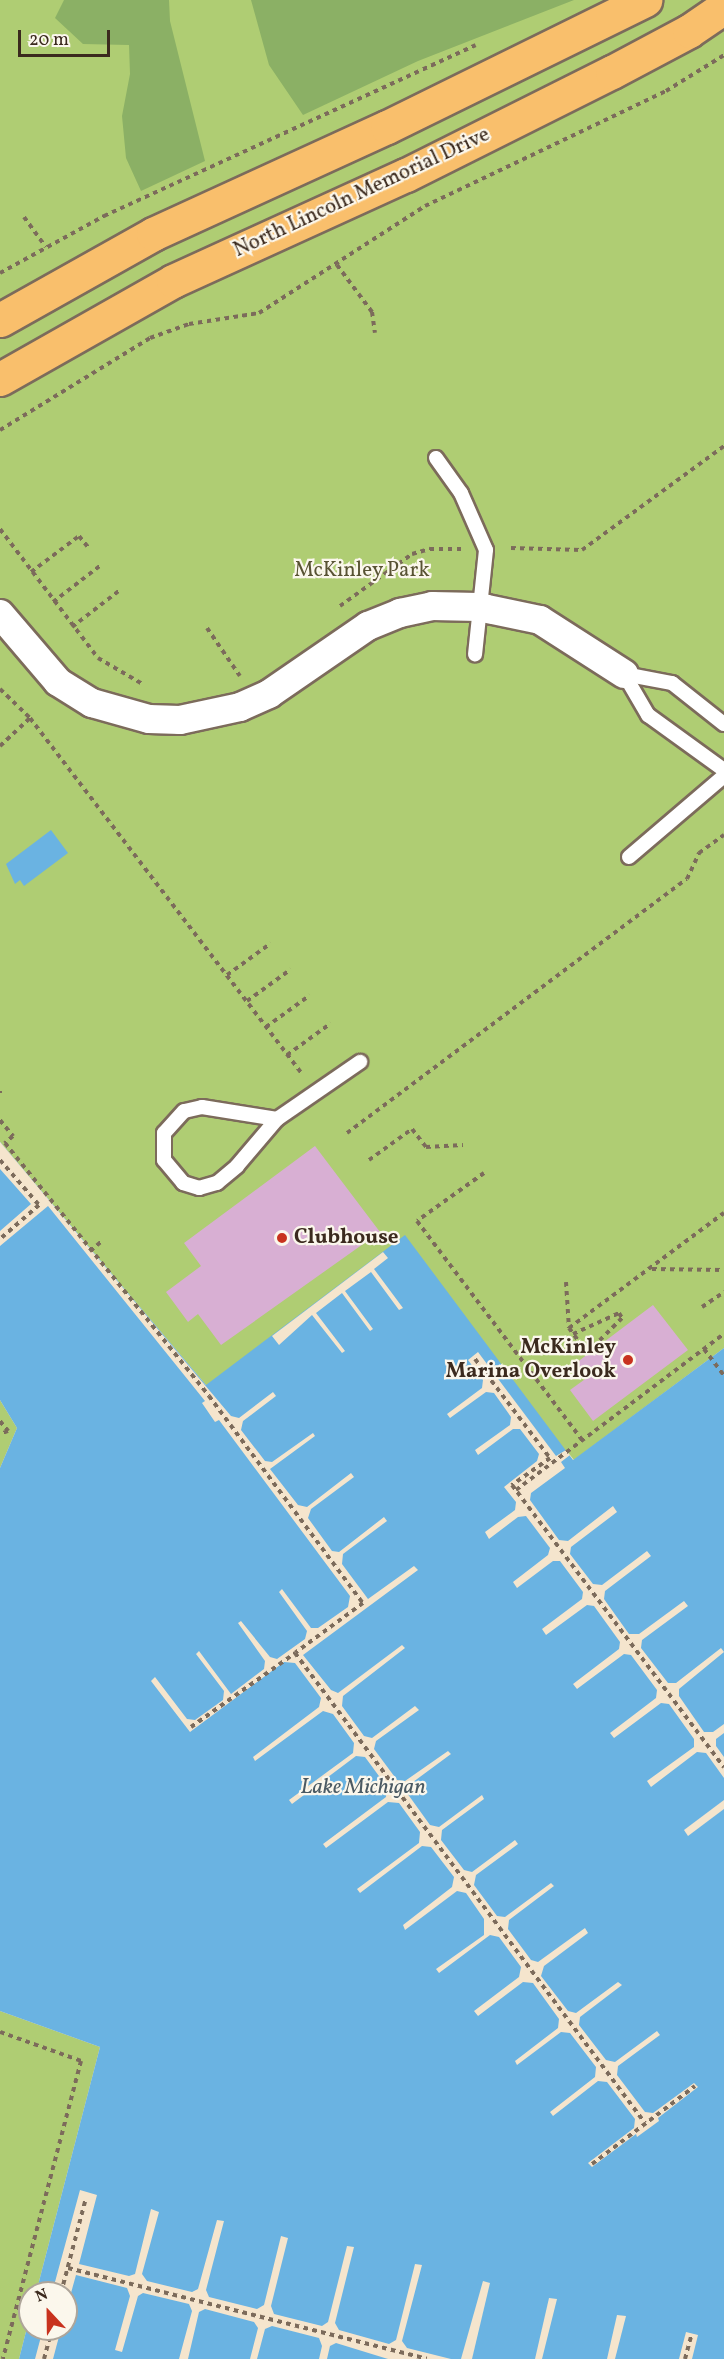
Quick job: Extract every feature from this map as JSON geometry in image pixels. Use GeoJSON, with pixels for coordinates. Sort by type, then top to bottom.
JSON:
{"type":"FeatureCollection","features":[{"type":"Feature","properties":{"kind":"main road"},"geometry":{"type":"LineString","coordinates":[[0,321],[153,234],[409,117],[645,0]]}},
{"type":"Feature","properties":{"kind":"main road","name":"North Lincoln Memorial Drive"},"geometry":{"type":"LineString","coordinates":[[0,379],[173,281],[416,170],[612,72],[688,31],[724,7]]}},
{"type":"Feature","properties":{"kind":"street"},"geometry":{"type":"LineString","coordinates":[[0,614],[58,682],[92,703],[149,718],[180,720],[240,707],[269,694],[368,626],[400,613],[432,606],[478,607],[540,620],[572,637],[624,674]]}},
{"type":"Feature","properties":{"kind":"lane"},"geometry":{"type":"LineString","coordinates":[[436,458],[461,493],[486,550],[478,607],[475,654]]}},
{"type":"Feature","properties":{"kind":"lane"},"geometry":{"type":"LineString","coordinates":[[624,674],[672,683],[724,724]]}},
{"type":"Feature","properties":{"kind":"lane"},"geometry":{"type":"LineString","coordinates":[[624,674],[648,715],[724,770]]}},
{"type":"Feature","properties":{"kind":"lane"},"geometry":{"type":"LineString","coordinates":[[629,857],[724,776]]}},
{"type":"Feature","properties":{"kind":"lane"},"geometry":{"type":"LineString","coordinates":[[277,1119],[202,1107],[184,1111],[164,1132],[164,1160],[183,1183],[199,1188],[217,1183],[237,1166],[277,1119],[360,1062]]}},
{"type":"Feature","properties":{"kind":"path"},"geometry":{"type":"LineString","coordinates":[[0,273],[46,247],[266,138],[485,42]]}},
{"type":"Feature","properties":{"kind":"path"},"geometry":{"type":"LineString","coordinates":[[0,430],[150,338],[189,324],[259,313],[337,265],[425,206],[666,91],[724,55]]}},
{"type":"Feature","properties":{"kind":"path"},"geometry":{"type":"LineString","coordinates":[[24,218],[46,247]]}},
{"type":"Feature","properties":{"kind":"path"},"geometry":{"type":"LineString","coordinates":[[337,265],[372,312],[375,333]]}},
{"type":"Feature","properties":{"kind":"path"},"geometry":{"type":"LineString","coordinates":[[511,548],[582,550],[724,446]]}},
{"type":"Feature","properties":{"kind":"path"},"geometry":{"type":"LineString","coordinates":[[0,529],[53,602],[98,658],[147,686]]}},
{"type":"Feature","properties":{"kind":"path"},"geometry":{"type":"LineString","coordinates":[[31,572],[79,536],[88,547]]}},
{"type":"Feature","properties":{"kind":"path"},"geometry":{"type":"LineString","coordinates":[[332,612],[412,554],[430,549],[461,549]]}},
{"type":"Feature","properties":{"kind":"path"},"geometry":{"type":"LineString","coordinates":[[53,602],[100,565]]}},
{"type":"Feature","properties":{"kind":"path"},"geometry":{"type":"LineString","coordinates":[[72,627],[120,590]]}},
{"type":"Feature","properties":{"kind":"path"},"geometry":{"type":"LineString","coordinates":[[207,628],[241,677]]}},
{"type":"Feature","properties":{"kind":"path"},"geometry":{"type":"LineString","coordinates":[[234,679],[248,673]]}},
{"type":"Feature","properties":{"kind":"path"},"geometry":{"type":"LineString","coordinates":[[0,689],[30,718],[305,1078]]}},
{"type":"Feature","properties":{"kind":"path"},"geometry":{"type":"LineString","coordinates":[[0,746],[30,718]]}},
{"type":"Feature","properties":{"kind":"path"},"geometry":{"type":"LineString","coordinates":[[347,1133],[687,879],[699,853],[724,835]]}},
{"type":"Feature","properties":{"kind":"path"},"geometry":{"type":"LineString","coordinates":[[227,975],[271,944]]}},
{"type":"Feature","properties":{"kind":"path"},"geometry":{"type":"LineString","coordinates":[[247,1001],[291,969]]}},
{"type":"Feature","properties":{"kind":"path"},"geometry":{"type":"LineString","coordinates":[[266,1027],[310,995]]}},
{"type":"Feature","properties":{"kind":"path"},"geometry":{"type":"LineString","coordinates":[[287,1055],[331,1023]]}},
{"type":"Feature","properties":{"kind":"path"},"geometry":{"type":"LineString","coordinates":[[0,1120],[13,1136],[5,1143],[209,1396],[363,1603],[191,1727]]}},
{"type":"Feature","properties":{"kind":"path"},"geometry":{"type":"LineString","coordinates":[[369,1160],[412,1129],[426,1147],[463,1145]]}},
{"type":"Feature","properties":{"kind":"path"},"geometry":{"type":"LineString","coordinates":[[0,1160],[39,1205],[0,1239]]}},
{"type":"Feature","properties":{"kind":"path"},"geometry":{"type":"LineString","coordinates":[[484,1173],[417,1221],[582,1440]]}},
{"type":"Feature","properties":{"kind":"path"},"geometry":{"type":"LineString","coordinates":[[569,1328],[724,1214]]}},
{"type":"Feature","properties":{"kind":"path"},"geometry":{"type":"LineString","coordinates":[[90,1251],[102,1241]]}},
{"type":"Feature","properties":{"kind":"path"},"geometry":{"type":"LineString","coordinates":[[651,1269],[724,1270]]}},
{"type":"Feature","properties":{"kind":"path"},"geometry":{"type":"LineString","coordinates":[[566,1282],[569,1328],[573,1334],[587,1354],[622,1318],[619,1313],[573,1334]]}},
{"type":"Feature","properties":{"kind":"path"},"geometry":{"type":"LineString","coordinates":[[702,1307],[724,1292]]}},
{"type":"Feature","properties":{"kind":"path"},"geometry":{"type":"LineString","coordinates":[[516,1490],[724,1334]]}},
{"type":"Feature","properties":{"kind":"path"},"geometry":{"type":"LineString","coordinates":[[704,1349],[724,1376]]}},
{"type":"Feature","properties":{"kind":"path"},"geometry":{"type":"LineString","coordinates":[[476,1359],[550,1458],[512,1485],[724,1767]]}},
{"type":"Feature","properties":{"kind":"path"},"geometry":{"type":"LineString","coordinates":[[0,1421],[8,1431],[0,1434]]}},
{"type":"Feature","properties":{"kind":"path"},"geometry":{"type":"LineString","coordinates":[[295,1653],[645,2123]]}},
{"type":"Feature","properties":{"kind":"path"},"geometry":{"type":"LineString","coordinates":[[0,2032],[81,2061],[3,2359]]}},
{"type":"Feature","properties":{"kind":"path"},"geometry":{"type":"LineString","coordinates":[[592,2164],[695,2086]]}},
{"type":"Feature","properties":{"kind":"path"},"geometry":{"type":"LineString","coordinates":[[64,2281],[86,2198]]}},
{"type":"Feature","properties":{"kind":"path"},"geometry":{"type":"LineString","coordinates":[[68,2268],[427,2359]]}},
{"type":"Feature","properties":{"kind":"path"},"geometry":{"type":"LineString","coordinates":[[685,2359],[691,2337]]}},
{"type":"Feature","properties":{"kind":"path"},"geometry":{"type":"LineString","coordinates":[[44,2359],[49,2341]]}},
{"type":"Feature","properties":{"kind":"green space","name":"McKinley Park"},"geometry":{"type":"Polygon","coordinates":[[[0,0],[724,0],[724,1348],[574,1460],[570,1455],[206,1385],[0,1142],[0,0]]]}},
{"type":"Feature","properties":{"kind":"green space"},"geometry":{"type":"Polygon","coordinates":[[[64,0],[169,0],[170,21],[205,161],[141,191],[126,158],[122,116],[130,74],[129,45],[83,44],[55,18],[64,0]]]}},
{"type":"Feature","properties":{"kind":"green space"},"geometry":{"type":"Polygon","coordinates":[[[251,0],[574,0],[418,61],[303,115],[269,65],[251,0]]]}},
{"type":"Feature","properties":{"kind":"green space"},"geometry":{"type":"Polygon","coordinates":[[[0,1400],[17,1428],[0,1468],[0,1400]]]}},
{"type":"Feature","properties":{"kind":"green space"},"geometry":{"type":"Polygon","coordinates":[[[0,2011],[100,2047],[39,2281],[18,2281],[18,2341],[24,2341],[19,2359],[0,2359],[0,2011]]]}},
{"type":"Feature","properties":{"kind":"water"},"geometry":{"type":"Polygon","coordinates":[[[51,830],[68,853],[24,886],[20,880],[15,884],[6,864],[51,830]]]}},
{"type":"Feature","properties":{"kind":"water","name":"Lake Michigan"},"geometry":{"type":"Polygon","coordinates":[[[0,1142],[206,1385],[405,1235],[573,1460],[724,1348],[724,2359],[19,2359],[24,2341],[78,2341],[78,2281],[39,2281],[100,2047],[0,2011],[0,1468],[17,1428],[0,1400],[0,1142]]]}},
{"type":"Feature","properties":{"kind":"pier"},"geometry":{"type":"Polygon","coordinates":[[[0,1142],[231,1416],[239,1418],[273,1392],[276,1396],[243,1421],[241,1430],[265,1461],[272,1462],[313,1433],[315,1436],[270,1469],[298,1505],[307,1507],[351,1473],[354,1477],[311,1509],[308,1518],[332,1551],[339,1552],[384,1517],[387,1521],[343,1554],[342,1564],[368,1599],[414,1566],[418,1570],[303,1655],[331,1690],[338,1693],[402,1645],[405,1648],[343,1696],[342,1706],[364,1736],[372,1738],[415,1706],[419,1710],[376,1741],[374,1749],[397,1780],[405,1781],[448,1751],[451,1754],[409,1785],[407,1793],[430,1825],[439,1827],[482,1795],[484,1799],[442,1830],[441,1840],[464,1870],[472,1872],[515,1840],[518,1844],[476,1875],[474,1885],[497,1916],[505,1917],[551,1883],[554,1886],[509,1920],[508,1929],[531,1960],[538,1962],[585,1928],[588,1933],[544,1966],[541,1976],[568,2011],[576,2013],[618,1982],[622,1985],[580,2017],[579,2025],[606,2060],[615,2062],[657,2031],[660,2035],[618,2066],[617,2075],[645,2112],[653,2113],[694,2083],[698,2087],[658,2118],[659,2121],[637,2137],[636,2134],[592,2167],[588,2163],[634,2128],[635,2119],[607,2082],[598,2081],[553,2116],[550,2112],[595,2077],[596,2067],[570,2033],[561,2032],[517,2065],[515,2061],[558,2028],[559,2019],[533,1983],[523,1982],[478,2016],[474,2011],[519,1977],[521,1967],[499,1937],[490,1935],[439,1973],[436,1969],[484,1935],[484,1919],[466,1893],[457,1891],[405,1930],[403,1925],[452,1887],[454,1877],[431,1847],[422,1846],[360,1893],[357,1889],[419,1843],[420,1832],[399,1803],[388,1802],[326,1848],[323,1844],[386,1797],[387,1787],[365,1757],[356,1756],[292,1804],[289,1800],[353,1753],[354,1743],[333,1714],[323,1711],[255,1761],[253,1757],[319,1707],[321,1698],[295,1663],[284,1662],[190,1732],[151,1681],[155,1677],[187,1719],[195,1720],[223,1700],[224,1691],[196,1654],[199,1651],[231,1694],[264,1669],[265,1661],[238,1623],[241,1621],[270,1657],[277,1659],[305,1639],[307,1631],[279,1592],[282,1589],[311,1628],[318,1628],[348,1607],[350,1596],[219,1420],[215,1422],[202,1403],[205,1401],[48,1206],[0,1246],[0,1231],[31,1204],[0,1169],[0,1142]]]}},
{"type":"Feature","properties":{"kind":"pier"},"geometry":{"type":"Polygon","coordinates":[[[383,1252],[388,1258],[374,1269],[403,1308],[399,1310],[371,1272],[345,1291],[373,1329],[370,1331],[342,1293],[316,1313],[345,1351],[342,1353],[312,1315],[279,1345],[272,1336],[383,1252]]]}},
{"type":"Feature","properties":{"kind":"pier"},"geometry":{"type":"Polygon","coordinates":[[[478,1352],[556,1456],[566,1450],[570,1455],[561,1462],[565,1468],[531,1493],[530,1500],[559,1540],[568,1541],[613,1506],[617,1512],[571,1547],[570,1554],[593,1584],[602,1585],[647,1551],[651,1556],[605,1591],[604,1599],[629,1634],[639,1634],[684,1601],[688,1606],[642,1640],[641,1648],[668,1683],[676,1683],[721,1648],[724,1652],[679,1689],[679,1696],[704,1732],[713,1732],[724,1724],[724,1733],[716,1739],[716,1746],[724,1757],[724,1778],[706,1753],[697,1752],[651,1787],[647,1781],[694,1747],[694,1739],[669,1704],[661,1703],[614,1738],[610,1733],[656,1698],[657,1690],[631,1655],[624,1654],[577,1689],[573,1684],[619,1649],[620,1642],[594,1606],[587,1605],[546,1635],[542,1629],[582,1599],[583,1592],[560,1561],[553,1561],[517,1588],[513,1582],[548,1555],[550,1548],[526,1516],[518,1517],[489,1539],[485,1532],[515,1510],[516,1502],[504,1487],[537,1461],[539,1454],[520,1429],[513,1429],[478,1455],[475,1450],[510,1425],[511,1417],[494,1393],[486,1392],[450,1418],[447,1414],[482,1388],[483,1380],[468,1360],[478,1352]]]}},
{"type":"Feature","properties":{"kind":"pier"},"geometry":{"type":"Polygon","coordinates":[[[724,1800],[724,1809],[688,1836],[684,1830],[724,1800]]]}},
{"type":"Feature","properties":{"kind":"pier"},"geometry":{"type":"Polygon","coordinates":[[[80,2190],[97,2195],[79,2264],[129,2276],[135,2274],[151,2209],[159,2212],[142,2274],[147,2281],[192,2292],[198,2289],[217,2220],[224,2221],[206,2290],[209,2297],[257,2309],[264,2305],[281,2236],[288,2238],[271,2306],[274,2314],[322,2326],[328,2322],[347,2246],[354,2247],[335,2323],[339,2330],[389,2344],[396,2340],[415,2264],[422,2265],[402,2341],[407,2348],[451,2359],[388,2359],[336,2343],[330,2346],[327,2359],[319,2359],[322,2346],[319,2338],[272,2326],[265,2329],[257,2359],[250,2359],[258,2328],[254,2322],[205,2309],[199,2312],[188,2359],[179,2359],[192,2311],[189,2304],[143,2293],[138,2296],[122,2352],[115,2350],[130,2296],[127,2288],[76,2275],[74,2281],[55,2281],[80,2190]]]}},
{"type":"Feature","properties":{"kind":"pier"},"geometry":{"type":"Polygon","coordinates":[[[483,2281],[490,2283],[472,2359],[461,2359],[483,2281]]]}},
{"type":"Feature","properties":{"kind":"pier"},"geometry":{"type":"Polygon","coordinates":[[[549,2298],[557,2299],[542,2359],[535,2359],[549,2298]]]}},
{"type":"Feature","properties":{"kind":"pier"},"geometry":{"type":"Polygon","coordinates":[[[617,2315],[626,2316],[615,2359],[607,2359],[617,2315]]]}},
{"type":"Feature","properties":{"kind":"pier"},"geometry":{"type":"Polygon","coordinates":[[[686,2332],[698,2335],[692,2359],[679,2359],[686,2332]]]}},
{"type":"Feature","properties":{"kind":"pier"},"geometry":{"type":"Polygon","coordinates":[[[40,2341],[58,2341],[53,2359],[35,2359],[40,2341]]]}},
{"type":"Feature","properties":{"kind":"building","name":"Clubhouse"},"geometry":{"type":"Polygon","coordinates":[[[315,1146],[380,1232],[221,1345],[198,1314],[188,1322],[166,1292],[201,1266],[184,1243],[315,1146]]]}},
{"type":"Feature","properties":{"kind":"building","name":"McKinley Marina Overlook"},"geometry":{"type":"Polygon","coordinates":[[[653,1305],[688,1350],[593,1421],[570,1390],[588,1377],[576,1363],[653,1305]]]}},
{"type":"Feature","properties":{"kind":"place","name":"Clubhouse"},"geometry":{"type":"Point","coordinates":[282,1238]}},
{"type":"Feature","properties":{"kind":"place","name":"McKinley Marina Overlook"},"geometry":{"type":"Point","coordinates":[628,1360]}}]}
